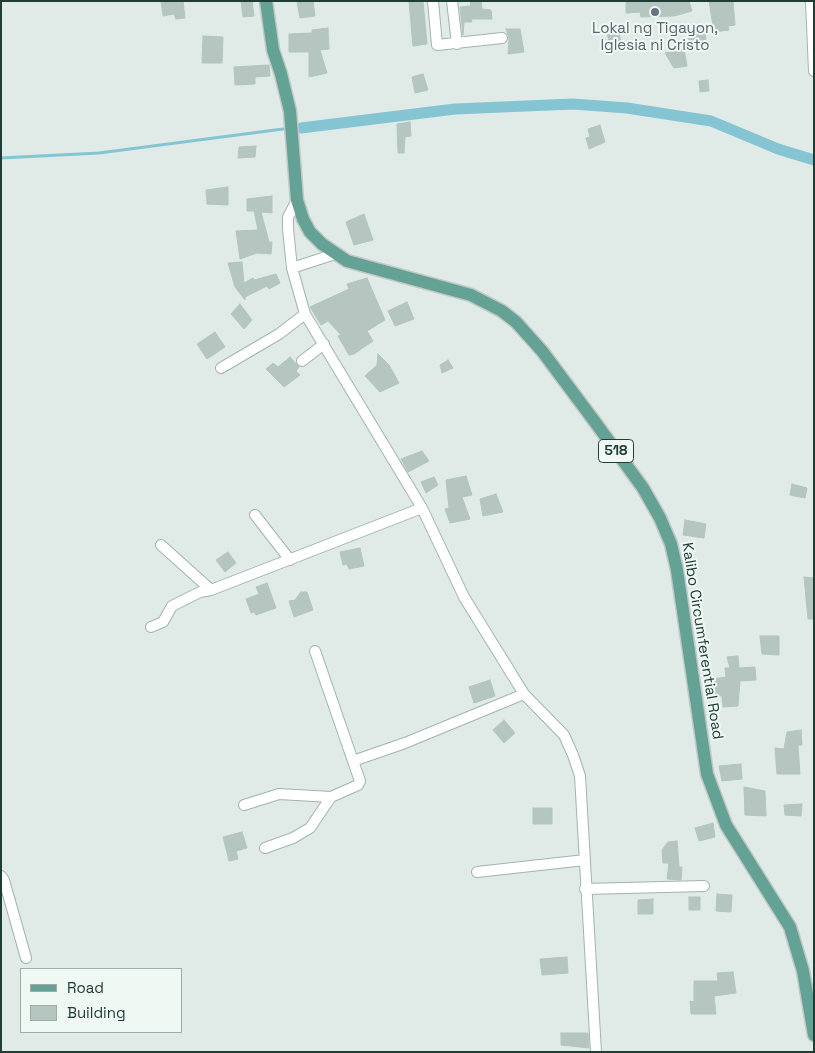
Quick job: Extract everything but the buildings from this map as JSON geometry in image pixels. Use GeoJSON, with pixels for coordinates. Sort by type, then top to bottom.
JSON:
{"type":"FeatureCollection","features":[{"type":"Feature","properties":{"kind":"main road","name":"Kalibo Circumferential Road"},"geometry":{"type":"LineString","coordinates":[[266,1],[273,50],[290,111],[297,200],[303,219],[310,232],[335,254],[371,269],[471,295],[502,311],[516,322],[542,351],[643,488],[660,518],[672,544],[707,774],[726,826],[790,926],[803,971],[814,1036]]}},
{"type":"Feature","properties":{"kind":"street"},"geometry":{"type":"LineString","coordinates":[[433,1],[435,44],[457,44],[502,38]]}},
{"type":"Feature","properties":{"kind":"street"},"geometry":{"type":"LineString","coordinates":[[452,1],[457,44]]}},
{"type":"Feature","properties":{"kind":"street"},"geometry":{"type":"LineString","coordinates":[[811,1],[814,71]]}},
{"type":"Feature","properties":{"kind":"street"},"geometry":{"type":"LineString","coordinates":[[297,200],[288,218],[292,268],[305,314],[422,508],[464,597],[524,694],[564,735],[573,755],[580,776],[596,1052]]}},
{"type":"Feature","properties":{"kind":"street"},"geometry":{"type":"LineString","coordinates":[[292,268],[335,254]]}},
{"type":"Feature","properties":{"kind":"street"},"geometry":{"type":"LineString","coordinates":[[221,368],[279,334],[305,314]]}},
{"type":"Feature","properties":{"kind":"street"},"geometry":{"type":"LineString","coordinates":[[302,362],[324,344]]}},
{"type":"Feature","properties":{"kind":"street"},"geometry":{"type":"LineString","coordinates":[[151,628],[163,622],[172,606],[200,592],[211,590],[422,508]]}},
{"type":"Feature","properties":{"kind":"street"},"geometry":{"type":"LineString","coordinates":[[255,515],[290,560]]}},
{"type":"Feature","properties":{"kind":"street"},"geometry":{"type":"LineString","coordinates":[[161,546],[211,590]]}},
{"type":"Feature","properties":{"kind":"street"},"geometry":{"type":"LineString","coordinates":[[244,805],[279,794],[331,798],[358,786],[360,781],[315,651]]}},
{"type":"Feature","properties":{"kind":"street"},"geometry":{"type":"LineString","coordinates":[[353,761],[405,743],[524,694]]}},
{"type":"Feature","properties":{"kind":"street"},"geometry":{"type":"LineString","coordinates":[[265,848],[293,838],[310,828],[331,798]]}},
{"type":"Feature","properties":{"kind":"street"},"geometry":{"type":"LineString","coordinates":[[477,872],[585,860]]}},
{"type":"Feature","properties":{"kind":"street"},"geometry":{"type":"LineString","coordinates":[[1,876],[4,880],[26,958]]}},
{"type":"Feature","properties":{"kind":"street"},"geometry":{"type":"LineString","coordinates":[[586,889],[704,886]]}},
{"type":"Feature","properties":{"kind":"waterway"},"geometry":{"type":"LineString","coordinates":[[301,128],[455,109],[573,104],[627,108],[711,121],[778,149],[814,160]]}},
{"type":"Feature","properties":{"kind":"waterway"},"geometry":{"type":"LineString","coordinates":[[1,158],[99,153],[283,129]]}},
{"type":"Feature","properties":{"kind":"place","name":"Lokal ng Tigayon, Iglesia ni Cristo"},"geometry":{"type":"Point","coordinates":[655,12]}}]}
